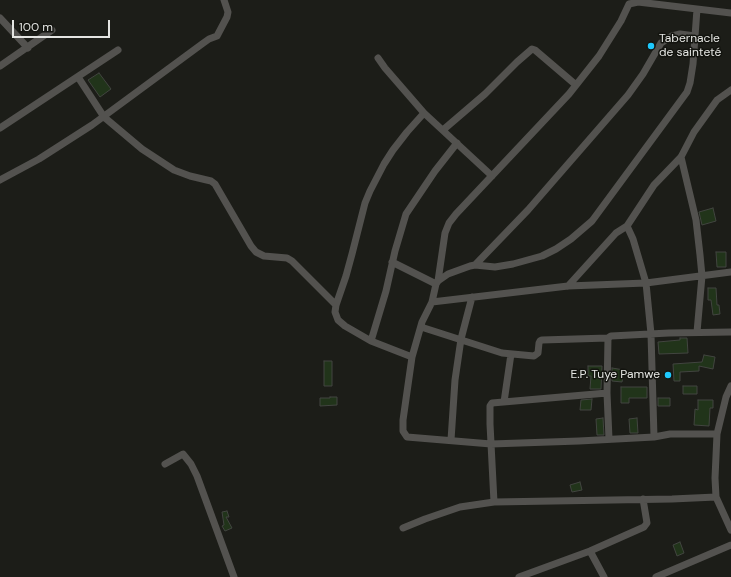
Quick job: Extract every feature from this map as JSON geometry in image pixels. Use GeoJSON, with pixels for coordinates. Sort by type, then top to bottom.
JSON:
{"type":"FeatureCollection","features":[{"type":"Feature","properties":{"kind":"street"},"geometry":{"type":"LineString","coordinates":[[0,180],[39,159],[104,117],[202,44],[217,36],[227,17],[227,8],[224,0]]}},
{"type":"Feature","properties":{"kind":"street"},"geometry":{"type":"LineString","coordinates":[[717,434],[670,434],[654,437],[491,444],[407,437],[404,434],[404,420],[412,357],[421,327],[432,302],[437,282],[445,233],[449,223],[576,85],[621,21],[629,4],[638,2],[731,13]]}},
{"type":"Feature","properties":{"kind":"street"},"geometry":{"type":"LineString","coordinates":[[437,282],[448,274],[459,269],[475,265],[495,267],[526,261],[542,256],[571,239],[592,221],[686,92],[690,83],[694,64],[697,9]]}},
{"type":"Feature","properties":{"kind":"street"},"geometry":{"type":"LineString","coordinates":[[0,18],[28,48]]}},
{"type":"Feature","properties":{"kind":"street"},"geometry":{"type":"LineString","coordinates":[[0,66],[52,30]]}},
{"type":"Feature","properties":{"kind":"street"},"geometry":{"type":"LineString","coordinates":[[475,265],[532,205],[628,95],[643,74],[661,42],[672,36],[680,34],[695,36]]}},
{"type":"Feature","properties":{"kind":"street"},"geometry":{"type":"LineString","coordinates":[[443,130],[485,94],[532,49],[536,50],[576,85]]}},
{"type":"Feature","properties":{"kind":"street"},"geometry":{"type":"LineString","coordinates":[[0,128],[118,50]]}},
{"type":"Feature","properties":{"kind":"street"},"geometry":{"type":"LineString","coordinates":[[378,58],[384,68],[424,113],[492,176]]}},
{"type":"Feature","properties":{"kind":"street"},"geometry":{"type":"LineString","coordinates":[[78,77],[104,117],[142,149],[165,165],[182,173],[211,181],[218,189],[256,252],[264,256],[287,258],[292,261],[336,305]]}},
{"type":"Feature","properties":{"kind":"street"},"geometry":{"type":"LineString","coordinates":[[568,286],[616,233],[627,226],[654,185],[681,157],[694,132],[717,100],[731,90]]}},
{"type":"Feature","properties":{"kind":"street"},"geometry":{"type":"LineString","coordinates":[[412,357],[371,341],[345,326],[338,320],[335,312],[365,203],[384,164],[393,150],[424,113]]}},
{"type":"Feature","properties":{"kind":"street"},"geometry":{"type":"LineString","coordinates":[[371,341],[406,214],[457,143]]}},
{"type":"Feature","properties":{"kind":"street"},"geometry":{"type":"LineString","coordinates":[[681,157],[697,226],[702,276],[697,332]]}},
{"type":"Feature","properties":{"kind":"street"},"geometry":{"type":"LineString","coordinates":[[627,226],[634,239],[646,283],[651,334],[654,437]]}},
{"type":"Feature","properties":{"kind":"street"},"geometry":{"type":"LineString","coordinates":[[392,262],[437,282]]}},
{"type":"Feature","properties":{"kind":"street"},"geometry":{"type":"LineString","coordinates":[[432,302],[568,286],[646,283],[731,272]]}},
{"type":"Feature","properties":{"kind":"street"},"geometry":{"type":"LineString","coordinates":[[451,440],[455,380],[461,339],[472,297]]}},
{"type":"Feature","properties":{"kind":"street"},"geometry":{"type":"LineString","coordinates":[[421,327],[502,352],[534,356],[537,355],[539,343],[542,340],[608,338],[611,336],[697,332],[731,332]]}},
{"type":"Feature","properties":{"kind":"street"},"geometry":{"type":"LineString","coordinates":[[608,338],[607,393],[609,439]]}},
{"type":"Feature","properties":{"kind":"street"},"geometry":{"type":"LineString","coordinates":[[504,402],[511,354]]}},
{"type":"Feature","properties":{"kind":"street"},"geometry":{"type":"LineString","coordinates":[[731,386],[726,397],[717,434],[715,478],[716,497],[731,530]]}},
{"type":"Feature","properties":{"kind":"street"},"geometry":{"type":"LineString","coordinates":[[494,502],[490,406],[494,402],[607,393]]}},
{"type":"Feature","properties":{"kind":"street"},"geometry":{"type":"LineString","coordinates":[[164,464],[183,454],[192,464],[200,482],[234,577]]}},
{"type":"Feature","properties":{"kind":"street"},"geometry":{"type":"LineString","coordinates":[[403,528],[460,507],[494,502],[716,497]]}},
{"type":"Feature","properties":{"kind":"street"},"geometry":{"type":"LineString","coordinates":[[520,577],[590,551],[646,525],[643,499]]}},
{"type":"Feature","properties":{"kind":"street"},"geometry":{"type":"LineString","coordinates":[[656,577],[731,545]]}},
{"type":"Feature","properties":{"kind":"street"},"geometry":{"type":"LineString","coordinates":[[590,551],[604,577]]}},
{"type":"Feature","properties":{"kind":"building"},"geometry":{"type":"Polygon","coordinates":[[[99,73],[111,89],[100,97],[88,80],[99,73]]]}},
{"type":"Feature","properties":{"kind":"building"},"geometry":{"type":"Polygon","coordinates":[[[713,208],[716,221],[702,225],[699,212],[713,208]]]}},
{"type":"Feature","properties":{"kind":"building"},"geometry":{"type":"Polygon","coordinates":[[[716,252],[726,252],[726,267],[717,267],[716,252]]]}},
{"type":"Feature","properties":{"kind":"building"},"geometry":{"type":"Polygon","coordinates":[[[708,288],[716,288],[717,305],[719,305],[720,314],[713,315],[711,300],[708,300],[708,288]]]}},
{"type":"Feature","properties":{"kind":"building"},"geometry":{"type":"Polygon","coordinates":[[[680,338],[687,338],[688,353],[659,354],[658,342],[680,340],[680,338]]]}},
{"type":"Feature","properties":{"kind":"building"},"geometry":{"type":"Polygon","coordinates":[[[704,355],[715,357],[713,369],[699,366],[699,371],[680,372],[680,381],[674,381],[673,364],[702,362],[704,355]]]}},
{"type":"Feature","properties":{"kind":"building"},"geometry":{"type":"Polygon","coordinates":[[[324,361],[332,361],[332,386],[324,386],[324,361]]]}},
{"type":"Feature","properties":{"kind":"building"},"geometry":{"type":"Polygon","coordinates":[[[588,366],[602,366],[601,389],[590,389],[591,376],[588,376],[588,366]]]}},
{"type":"Feature","properties":{"kind":"building"},"geometry":{"type":"Polygon","coordinates":[[[612,368],[624,370],[622,382],[612,381],[612,368]]]}},
{"type":"Feature","properties":{"kind":"building"},"geometry":{"type":"Polygon","coordinates":[[[683,386],[697,386],[697,394],[683,394],[683,386]]]}},
{"type":"Feature","properties":{"kind":"building"},"geometry":{"type":"Polygon","coordinates":[[[621,387],[647,387],[647,398],[629,398],[629,403],[621,403],[621,387]]]}},
{"type":"Feature","properties":{"kind":"building"},"geometry":{"type":"Polygon","coordinates":[[[337,397],[337,405],[320,406],[320,398],[337,397]]]}},
{"type":"Feature","properties":{"kind":"building"},"geometry":{"type":"Polygon","coordinates":[[[658,398],[670,398],[670,406],[658,406],[658,398]]]}},
{"type":"Feature","properties":{"kind":"building"},"geometry":{"type":"Polygon","coordinates":[[[592,399],[591,410],[580,410],[581,400],[592,399]]]}},
{"type":"Feature","properties":{"kind":"building"},"geometry":{"type":"Polygon","coordinates":[[[698,400],[713,400],[713,408],[710,408],[709,426],[694,425],[695,409],[698,410],[698,400]]]}},
{"type":"Feature","properties":{"kind":"building"},"geometry":{"type":"Polygon","coordinates":[[[603,418],[604,435],[597,435],[596,419],[603,418]]]}},
{"type":"Feature","properties":{"kind":"building"},"geometry":{"type":"Polygon","coordinates":[[[637,418],[638,433],[630,433],[629,419],[637,418]]]}},
{"type":"Feature","properties":{"kind":"building"},"geometry":{"type":"Polygon","coordinates":[[[580,482],[582,490],[572,492],[570,485],[580,482]]]}},
{"type":"Feature","properties":{"kind":"building"},"geometry":{"type":"Polygon","coordinates":[[[227,511],[229,517],[226,517],[232,528],[225,531],[222,526],[224,525],[222,512],[227,511]]]}},
{"type":"Feature","properties":{"kind":"building"},"geometry":{"type":"Polygon","coordinates":[[[680,542],[684,553],[677,556],[673,545],[680,542]]]}},
{"type":"Feature","properties":{"kind":"place","name":"Tabernacle de sainteté"},"geometry":{"type":"Point","coordinates":[651,46]}},
{"type":"Feature","properties":{"kind":"place","name":"E.P. Tuye Pamwe"},"geometry":{"type":"Point","coordinates":[668,375]}}]}
